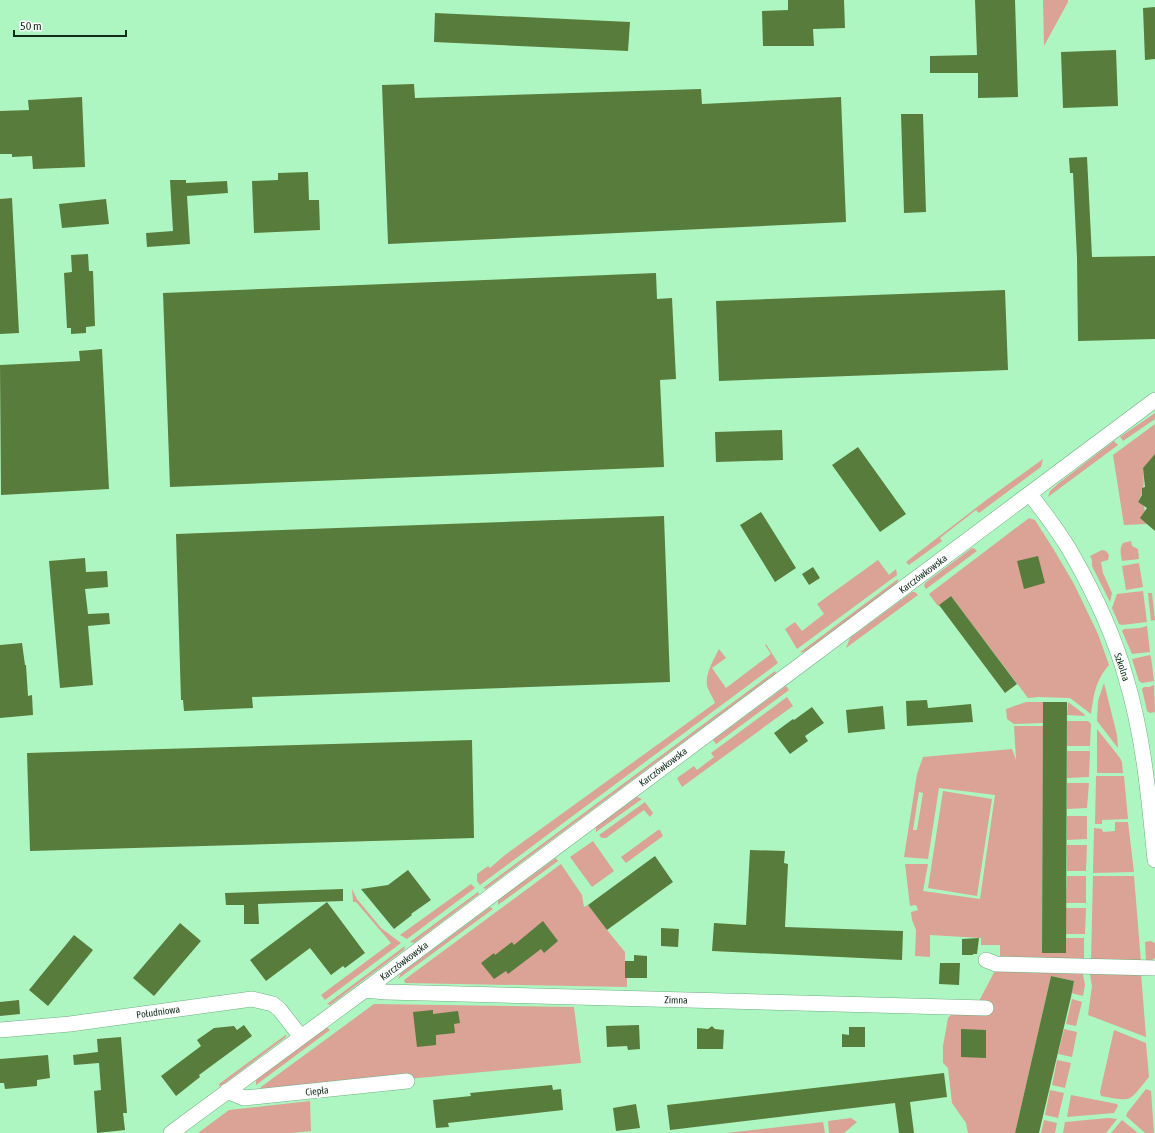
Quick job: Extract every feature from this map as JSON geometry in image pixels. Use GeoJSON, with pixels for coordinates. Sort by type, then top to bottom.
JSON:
{"type":"FeatureCollection","features":[{"type":"Feature","properties":{"kind":"street","name":"Karczówkowska"},"geometry":{"type":"LineString","coordinates":[[171,1133],[365,990],[1155,400]]}},
{"type":"Feature","properties":{"kind":"street","name":"Szkolna"},"geometry":{"type":"LineString","coordinates":[[1030,494],[1074,557],[1100,610],[1126,678],[1144,760],[1155,860]]}},
{"type":"Feature","properties":{"kind":"street"},"geometry":{"type":"LineString","coordinates":[[986,960],[996,964],[1155,968]]}},
{"type":"Feature","properties":{"kind":"street","name":"Zimna"},"geometry":{"type":"LineString","coordinates":[[365,990],[410,993],[986,1008]]}},
{"type":"Feature","properties":{"kind":"street","name":"Południowa"},"geometry":{"type":"LineString","coordinates":[[0,1030],[70,1024],[252,999],[273,1004],[280,1010],[301,1037]]}},
{"type":"Feature","properties":{"kind":"street","name":"Ciepła"},"geometry":{"type":"LineString","coordinates":[[227,1091],[244,1098],[407,1081]]}},
{"type":"Feature","properties":{"kind":"shaded area"},"geometry":{"type":"Polygon","coordinates":[[[1043,0],[1068,0],[1044,46],[1043,0]]]}},
{"type":"Feature","properties":{"kind":"shaded area"},"geometry":{"type":"Polygon","coordinates":[[[1155,413],[1155,419],[1123,441],[1120,437],[1155,413]]]}},
{"type":"Feature","properties":{"kind":"shaded area"},"geometry":{"type":"Polygon","coordinates":[[[1155,424],[1155,462],[1148,463],[1143,468],[1143,489],[1138,502],[1144,506],[1147,524],[1124,525],[1113,455],[1155,424]]]}},
{"type":"Feature","properties":{"kind":"shaded area"},"geometry":{"type":"Polygon","coordinates":[[[1114,441],[1118,445],[1048,497],[1050,491],[1059,483],[1114,441]]]}},
{"type":"Feature","properties":{"kind":"shaded area"},"geometry":{"type":"Polygon","coordinates":[[[1043,459],[1041,467],[979,513],[976,510],[940,538],[942,541],[909,565],[906,562],[985,501],[1043,459]]]}},
{"type":"Feature","properties":{"kind":"shaded area"},"geometry":{"type":"Polygon","coordinates":[[[1029,518],[1035,520],[1074,584],[1098,634],[1109,665],[1098,683],[1094,694],[1091,714],[1070,698],[1028,698],[951,596],[938,606],[929,594],[1029,518]]]}},
{"type":"Feature","properties":{"kind":"shaded area"},"geometry":{"type":"Polygon","coordinates":[[[1131,541],[1132,546],[1138,549],[1139,559],[1122,561],[1122,545],[1123,543],[1131,541]]]}},
{"type":"Feature","properties":{"kind":"shaded area"},"geometry":{"type":"Polygon","coordinates":[[[972,548],[977,551],[926,589],[924,586],[925,583],[972,548]]]}},
{"type":"Feature","properties":{"kind":"shaded area"},"geometry":{"type":"Polygon","coordinates":[[[1102,550],[1106,551],[1109,555],[1108,560],[1101,562],[1103,573],[1112,593],[1110,602],[1092,566],[1090,556],[1102,550]]]}},
{"type":"Feature","properties":{"kind":"shaded area"},"geometry":{"type":"Polygon","coordinates":[[[878,560],[889,575],[896,569],[897,575],[797,649],[785,629],[795,622],[802,631],[824,614],[817,604],[878,560]]]}},
{"type":"Feature","properties":{"kind":"shaded area"},"geometry":{"type":"Polygon","coordinates":[[[1139,563],[1143,587],[1126,590],[1122,566],[1139,563]]]}},
{"type":"Feature","properties":{"kind":"shaded area"},"geometry":{"type":"Polygon","coordinates":[[[898,579],[897,584],[806,651],[799,653],[898,579]]]}},
{"type":"Feature","properties":{"kind":"shaded area"},"geometry":{"type":"Polygon","coordinates":[[[1143,591],[1147,622],[1122,625],[1119,624],[1112,608],[1117,594],[1143,591]]]}},
{"type":"Feature","properties":{"kind":"shaded area"},"geometry":{"type":"Polygon","coordinates":[[[912,592],[915,592],[918,595],[846,648],[850,638],[912,592]]]}},
{"type":"Feature","properties":{"kind":"shaded area"},"geometry":{"type":"Polygon","coordinates":[[[1148,593],[1152,593],[1155,620],[1151,621],[1148,593]]]}},
{"type":"Feature","properties":{"kind":"shaded area"},"geometry":{"type":"Polygon","coordinates":[[[1147,626],[1150,652],[1132,654],[1122,631],[1124,629],[1147,626]]]}},
{"type":"Feature","properties":{"kind":"shaded area"},"geometry":{"type":"Polygon","coordinates":[[[766,644],[778,663],[480,885],[477,881],[477,874],[488,866],[490,868],[505,855],[715,703],[708,687],[707,676],[719,649],[726,658],[712,668],[726,688],[771,654],[765,645],[766,644]]]}},
{"type":"Feature","properties":{"kind":"shaded area"},"geometry":{"type":"Polygon","coordinates":[[[1150,655],[1154,681],[1142,683],[1139,681],[1132,659],[1150,655]]]}},
{"type":"Feature","properties":{"kind":"shaded area"},"geometry":{"type":"Polygon","coordinates":[[[775,671],[776,673],[486,889],[483,888],[775,671]]]}},
{"type":"Feature","properties":{"kind":"shaded area"},"geometry":{"type":"Polygon","coordinates":[[[1104,683],[1117,735],[1118,748],[1097,721],[1098,701],[1104,683]]]}},
{"type":"Feature","properties":{"kind":"shaded area"},"geometry":{"type":"Polygon","coordinates":[[[1154,685],[1155,712],[1150,713],[1147,711],[1142,689],[1144,687],[1154,685]]]}},
{"type":"Feature","properties":{"kind":"shaded area"},"geometry":{"type":"Polygon","coordinates":[[[786,686],[789,690],[716,744],[713,740],[786,686]]]}},
{"type":"Feature","properties":{"kind":"shaded area"},"geometry":{"type":"Polygon","coordinates":[[[787,697],[793,706],[682,787],[677,778],[694,766],[697,770],[714,757],[711,753],[787,697]]]}},
{"type":"Feature","properties":{"kind":"shaded area"},"geometry":{"type":"Polygon","coordinates":[[[1026,702],[1043,702],[1043,723],[1014,724],[1007,719],[1006,709],[1026,702]]]}},
{"type":"Feature","properties":{"kind":"shaded area"},"geometry":{"type":"Polygon","coordinates":[[[1068,702],[1084,714],[1085,716],[1067,715],[1068,702]]]}},
{"type":"Feature","properties":{"kind":"shaded area"},"geometry":{"type":"Polygon","coordinates":[[[1067,721],[1088,721],[1091,724],[1090,746],[1067,746],[1067,721]]]}},
{"type":"Feature","properties":{"kind":"shaded area"},"geometry":{"type":"Polygon","coordinates":[[[1014,726],[1043,726],[1042,953],[1066,953],[1066,938],[1084,938],[1084,961],[1000,958],[1000,945],[981,945],[981,938],[930,935],[930,957],[915,956],[916,930],[911,912],[918,910],[916,905],[910,906],[905,864],[928,864],[923,891],[980,899],[995,795],[939,788],[928,859],[904,857],[917,774],[923,757],[1012,749],[1016,760],[1014,726]],[[919,792],[913,830],[917,830],[923,793],[919,792]]]}},
{"type":"Feature","properties":{"kind":"shaded area"},"geometry":{"type":"Polygon","coordinates":[[[1097,729],[1120,758],[1123,773],[1097,773],[1097,729]]]}},
{"type":"Feature","properties":{"kind":"shaded area"},"geometry":{"type":"Polygon","coordinates":[[[1067,751],[1090,751],[1089,777],[1067,778],[1067,751]]]}},
{"type":"Feature","properties":{"kind":"shaded area"},"geometry":{"type":"Polygon","coordinates":[[[1096,776],[1124,776],[1128,819],[1102,820],[1102,824],[1095,824],[1096,776]]]}},
{"type":"Feature","properties":{"kind":"shaded area"},"geometry":{"type":"Polygon","coordinates":[[[1067,783],[1089,783],[1087,808],[1067,809],[1067,783]]]}},
{"type":"Feature","properties":{"kind":"shaded area"},"geometry":{"type":"Polygon","coordinates":[[[943,791],[992,799],[977,896],[928,888],[943,791]]]}},
{"type":"Feature","properties":{"kind":"shaded area"},"geometry":{"type":"Polygon","coordinates":[[[637,797],[642,799],[596,832],[596,827],[637,797]]]}},
{"type":"Feature","properties":{"kind":"shaded area"},"geometry":{"type":"Polygon","coordinates":[[[645,802],[653,813],[650,817],[644,810],[606,838],[602,838],[599,835],[645,802]]]}},
{"type":"Feature","properties":{"kind":"shaded area"},"geometry":{"type":"Polygon","coordinates":[[[1067,816],[1087,816],[1087,839],[1067,840],[1067,816]]]}},
{"type":"Feature","properties":{"kind":"shaded area"},"geometry":{"type":"Polygon","coordinates":[[[1115,822],[1128,822],[1134,872],[1093,873],[1094,828],[1102,829],[1103,832],[1115,831],[1115,822]]]}},
{"type":"Feature","properties":{"kind":"shaded area"},"geometry":{"type":"Polygon","coordinates":[[[660,830],[663,836],[626,863],[621,857],[660,830]]]}},
{"type":"Feature","properties":{"kind":"shaded area"},"geometry":{"type":"Polygon","coordinates":[[[593,841],[614,871],[592,887],[570,857],[593,841]]]}},
{"type":"Feature","properties":{"kind":"shaded area"},"geometry":{"type":"Polygon","coordinates":[[[1067,845],[1087,845],[1086,871],[1067,871],[1067,845]]]}},
{"type":"Feature","properties":{"kind":"shaded area"},"geometry":{"type":"Polygon","coordinates":[[[556,858],[558,861],[498,905],[498,900],[556,858]]]}},
{"type":"Feature","properties":{"kind":"shaded area"},"geometry":{"type":"Polygon","coordinates":[[[561,864],[582,895],[584,907],[588,905],[625,952],[625,977],[627,978],[627,987],[405,983],[404,980],[561,864]]]}},
{"type":"Feature","properties":{"kind":"shaded area"},"geometry":{"type":"Polygon","coordinates":[[[1067,876],[1086,876],[1086,903],[1066,903],[1067,876]]]}},
{"type":"Feature","properties":{"kind":"shaded area"},"geometry":{"type":"Polygon","coordinates":[[[1093,876],[1134,876],[1141,962],[1091,961],[1093,876]]]}},
{"type":"Feature","properties":{"kind":"shaded area"},"geometry":{"type":"Polygon","coordinates":[[[471,884],[475,888],[407,939],[400,935],[471,884]]]}},
{"type":"Feature","properties":{"kind":"shaded area"},"geometry":{"type":"Polygon","coordinates":[[[352,889],[357,899],[381,928],[401,943],[325,1000],[321,995],[391,943],[356,902],[353,902],[352,889]]]}},
{"type":"Feature","properties":{"kind":"shaded area"},"geometry":{"type":"Polygon","coordinates":[[[478,892],[479,894],[414,943],[410,942],[478,892]]]}},
{"type":"Feature","properties":{"kind":"shaded area"},"geometry":{"type":"Polygon","coordinates":[[[490,907],[493,909],[398,979],[401,973],[490,907]]]}},
{"type":"Feature","properties":{"kind":"shaded area"},"geometry":{"type":"Polygon","coordinates":[[[1066,908],[1086,908],[1085,934],[1066,934],[1066,908]]]}},
{"type":"Feature","properties":{"kind":"shaded area"},"geometry":{"type":"Polygon","coordinates":[[[1151,941],[1155,943],[1155,958],[1146,962],[1145,942],[1151,941]]]}},
{"type":"Feature","properties":{"kind":"shaded area"},"geometry":{"type":"Polygon","coordinates":[[[405,946],[404,950],[330,1005],[327,1004],[405,946]]]}},
{"type":"Feature","properties":{"kind":"shaded area"},"geometry":{"type":"Polygon","coordinates":[[[997,967],[1082,969],[1085,985],[1083,996],[1071,993],[1074,981],[1051,976],[1015,1133],[968,1133],[966,1123],[952,1103],[948,1068],[943,1063],[943,1046],[948,1018],[952,1014],[979,1001],[997,967]]]}},
{"type":"Feature","properties":{"kind":"shaded area"},"geometry":{"type":"Polygon","coordinates":[[[1089,969],[1141,973],[1146,1037],[1088,1015],[1092,986],[1089,969]]]}},
{"type":"Feature","properties":{"kind":"shaded area"},"geometry":{"type":"Polygon","coordinates":[[[1072,999],[1082,1002],[1076,1026],[1066,1024],[1072,999]]]}},
{"type":"Feature","properties":{"kind":"shaded area"},"geometry":{"type":"Polygon","coordinates":[[[374,1004],[574,1007],[581,1063],[407,1079],[260,1090],[261,1087],[374,1004]]]}},
{"type":"Feature","properties":{"kind":"shaded area"},"geometry":{"type":"Polygon","coordinates":[[[327,1027],[330,1030],[256,1085],[256,1080],[258,1078],[327,1027]]]}},
{"type":"Feature","properties":{"kind":"shaded area"},"geometry":{"type":"Polygon","coordinates":[[[1064,1029],[1077,1032],[1072,1057],[1058,1054],[1064,1029]]]}},
{"type":"Feature","properties":{"kind":"shaded area"},"geometry":{"type":"Polygon","coordinates":[[[1114,1030],[1146,1043],[1149,1077],[1133,1096],[1125,1099],[1101,1096],[1100,1092],[1114,1030]]]}},
{"type":"Feature","properties":{"kind":"shaded area"},"geometry":{"type":"Polygon","coordinates":[[[287,1034],[285,1038],[220,1087],[219,1084],[287,1034]]]}},
{"type":"Feature","properties":{"kind":"shaded area"},"geometry":{"type":"Polygon","coordinates":[[[1057,1060],[1071,1063],[1065,1088],[1052,1085],[1057,1060]]]}},
{"type":"Feature","properties":{"kind":"shaded area"},"geometry":{"type":"Polygon","coordinates":[[[1146,1089],[1151,1091],[1154,1133],[1145,1133],[1126,1116],[1146,1089]]]}},
{"type":"Feature","properties":{"kind":"shaded area"},"geometry":{"type":"Polygon","coordinates":[[[1050,1090],[1064,1093],[1058,1118],[1045,1115],[1050,1090]]]}},
{"type":"Feature","properties":{"kind":"shaded area"},"geometry":{"type":"Polygon","coordinates":[[[1071,1095],[1117,1104],[1118,1106],[1114,1113],[1067,1117],[1071,1095]]]}},
{"type":"Feature","properties":{"kind":"shaded area"},"geometry":{"type":"Polygon","coordinates":[[[310,1101],[311,1131],[291,1133],[198,1133],[229,1110],[310,1101]]]}},
{"type":"Feature","properties":{"kind":"shaded area"},"geometry":{"type":"Polygon","coordinates":[[[851,1118],[857,1122],[844,1133],[829,1133],[828,1121],[851,1118]]]}},
{"type":"Feature","properties":{"kind":"shaded area"},"geometry":{"type":"Polygon","coordinates":[[[1108,1118],[1117,1119],[1106,1133],[1063,1133],[1065,1122],[1108,1118]]]}},
{"type":"Feature","properties":{"kind":"shaded area"},"geometry":{"type":"Polygon","coordinates":[[[1044,1120],[1057,1123],[1055,1133],[1041,1133],[1044,1120]]]}},
{"type":"Feature","properties":{"kind":"shaded area"},"geometry":{"type":"Polygon","coordinates":[[[1122,1120],[1138,1133],[1111,1133],[1122,1120]]]}},
{"type":"Feature","properties":{"kind":"shaded area"},"geometry":{"type":"Polygon","coordinates":[[[823,1122],[825,1133],[726,1133],[823,1122]]]}},
{"type":"Feature","properties":{"kind":"building"},"geometry":{"type":"Polygon","coordinates":[[[788,0],[844,0],[845,28],[813,29],[814,46],[763,46],[762,11],[788,10],[788,0]]]}},
{"type":"Feature","properties":{"kind":"building"},"geometry":{"type":"Polygon","coordinates":[[[975,0],[1015,0],[1018,97],[978,98],[978,73],[930,73],[930,56],[977,55],[975,0]]]}},
{"type":"Feature","properties":{"kind":"building"},"geometry":{"type":"Polygon","coordinates":[[[1155,7],[1155,59],[1145,60],[1143,8],[1155,7]]]}},
{"type":"Feature","properties":{"kind":"building"},"geometry":{"type":"Polygon","coordinates":[[[435,13],[630,22],[628,51],[434,42],[435,13]]]}},
{"type":"Feature","properties":{"kind":"building"},"geometry":{"type":"Polygon","coordinates":[[[1116,50],[1118,106],[1063,108],[1061,52],[1116,50]]]}},
{"type":"Feature","properties":{"kind":"building"},"geometry":{"type":"Polygon","coordinates":[[[414,84],[415,98],[701,89],[702,104],[841,97],[846,222],[388,244],[382,85],[414,84]]]}},
{"type":"Feature","properties":{"kind":"building"},"geometry":{"type":"Polygon","coordinates":[[[82,97],[85,167],[33,169],[32,156],[12,157],[12,154],[0,154],[0,111],[29,110],[28,100],[82,97]]]}},
{"type":"Feature","properties":{"kind":"building"},"geometry":{"type":"Polygon","coordinates":[[[901,114],[923,114],[926,212],[904,213],[901,114]]]}},
{"type":"Feature","properties":{"kind":"building"},"geometry":{"type":"Polygon","coordinates":[[[1087,157],[1092,257],[1155,256],[1155,339],[1078,341],[1077,258],[1073,173],[1070,173],[1069,158],[1087,157]]]}},
{"type":"Feature","properties":{"kind":"building"},"geometry":{"type":"Polygon","coordinates":[[[308,172],[309,200],[319,200],[320,230],[254,233],[252,181],[278,180],[278,173],[308,172]]]}},
{"type":"Feature","properties":{"kind":"building"},"geometry":{"type":"Polygon","coordinates":[[[170,180],[186,180],[186,183],[227,181],[228,193],[187,196],[190,244],[147,247],[146,233],[173,231],[170,180]]]}},
{"type":"Feature","properties":{"kind":"building"},"geometry":{"type":"Polygon","coordinates":[[[12,198],[19,333],[0,334],[0,199],[12,198]]]}},
{"type":"Feature","properties":{"kind":"building"},"geometry":{"type":"Polygon","coordinates":[[[106,199],[109,224],[62,228],[59,204],[106,199]]]}},
{"type":"Feature","properties":{"kind":"building"},"geometry":{"type":"Polygon","coordinates":[[[88,254],[89,271],[93,271],[95,326],[86,327],[86,333],[71,334],[71,328],[67,328],[64,273],[72,272],[71,255],[88,254]]]}},
{"type":"Feature","properties":{"kind":"building"},"geometry":{"type":"Polygon","coordinates":[[[656,273],[657,299],[672,298],[676,379],[660,380],[664,467],[170,487],[163,293],[656,273]]]}},
{"type":"Feature","properties":{"kind":"building"},"geometry":{"type":"Polygon","coordinates":[[[1005,290],[1008,370],[719,381],[716,301],[1005,290]]]}},
{"type":"Feature","properties":{"kind":"building"},"geometry":{"type":"Polygon","coordinates":[[[102,349],[109,489],[1,495],[0,365],[80,361],[79,351],[102,349]]]}},
{"type":"Feature","properties":{"kind":"building"},"geometry":{"type":"Polygon","coordinates":[[[782,430],[783,460],[716,462],[715,432],[782,430]]]}},
{"type":"Feature","properties":{"kind":"building"},"geometry":{"type":"Polygon","coordinates":[[[858,447],[906,514],[880,532],[832,465],[858,447]]]}},
{"type":"Feature","properties":{"kind":"building"},"geometry":{"type":"Polygon","coordinates":[[[1155,454],[1155,531],[1140,518],[1147,508],[1138,502],[1142,495],[1142,488],[1145,487],[1143,468],[1155,454]]]}},
{"type":"Feature","properties":{"kind":"building"},"geometry":{"type":"Polygon","coordinates":[[[761,512],[796,568],[775,582],[740,525],[761,512]]]}},
{"type":"Feature","properties":{"kind":"building"},"geometry":{"type":"Polygon","coordinates":[[[664,516],[670,682],[252,697],[253,708],[184,711],[183,700],[181,700],[176,534],[664,516]]]}},
{"type":"Feature","properties":{"kind":"building"},"geometry":{"type":"Polygon","coordinates":[[[1038,556],[1045,583],[1024,589],[1017,561],[1038,556]]]}},
{"type":"Feature","properties":{"kind":"building"},"geometry":{"type":"Polygon","coordinates":[[[85,558],[86,572],[107,571],[108,587],[85,589],[88,614],[109,613],[110,624],[88,626],[93,685],[60,688],[49,561],[85,558]]]}},
{"type":"Feature","properties":{"kind":"building"},"geometry":{"type":"Polygon","coordinates":[[[813,567],[820,578],[809,585],[802,574],[813,567]]]}},
{"type":"Feature","properties":{"kind":"building"},"geometry":{"type":"Polygon","coordinates":[[[951,596],[1017,684],[1005,693],[939,605],[951,596]]]}},
{"type":"Feature","properties":{"kind":"building"},"geometry":{"type":"Polygon","coordinates":[[[22,643],[26,665],[28,696],[32,695],[33,715],[0,718],[0,645],[22,643]]]}},
{"type":"Feature","properties":{"kind":"building"},"geometry":{"type":"Polygon","coordinates":[[[927,700],[928,708],[971,704],[973,722],[907,726],[906,701],[927,700]]]}},
{"type":"Feature","properties":{"kind":"building"},"geometry":{"type":"Polygon","coordinates":[[[1043,702],[1067,702],[1066,953],[1042,953],[1043,702]]]}},
{"type":"Feature","properties":{"kind":"building"},"geometry":{"type":"Polygon","coordinates":[[[883,706],[885,729],[848,733],[846,710],[883,706]]]}},
{"type":"Feature","properties":{"kind":"building"},"geometry":{"type":"Polygon","coordinates":[[[812,707],[824,723],[805,736],[808,741],[790,754],[774,733],[812,707]]]}},
{"type":"Feature","properties":{"kind":"building"},"geometry":{"type":"Polygon","coordinates":[[[472,740],[474,838],[30,851],[27,753],[472,740]]]}},
{"type":"Feature","properties":{"kind":"building"},"geometry":{"type":"Polygon","coordinates":[[[750,850],[785,851],[784,863],[788,864],[785,927],[903,931],[902,960],[712,951],[714,923],[746,925],[750,850]]]}},
{"type":"Feature","properties":{"kind":"building"},"geometry":{"type":"Polygon","coordinates":[[[655,856],[673,882],[607,930],[588,905],[655,856]]]}},
{"type":"Feature","properties":{"kind":"building"},"geometry":{"type":"Polygon","coordinates":[[[408,870],[431,900],[411,914],[412,915],[394,929],[361,889],[388,885],[408,870]]]}},
{"type":"Feature","properties":{"kind":"building"},"geometry":{"type":"Polygon","coordinates":[[[343,889],[343,901],[258,904],[259,924],[244,924],[244,905],[226,905],[225,893],[343,889]]]}},
{"type":"Feature","properties":{"kind":"building"},"geometry":{"type":"Polygon","coordinates":[[[327,902],[365,953],[345,968],[343,966],[331,975],[310,948],[266,981],[250,960],[327,902]]]}},
{"type":"Feature","properties":{"kind":"building"},"geometry":{"type":"Polygon","coordinates":[[[543,921],[558,941],[544,953],[541,949],[508,974],[506,971],[494,979],[481,963],[494,953],[495,955],[512,942],[514,945],[543,921]]]}},
{"type":"Feature","properties":{"kind":"building"},"geometry":{"type":"Polygon","coordinates":[[[180,923],[201,941],[154,996],[133,978],[180,923]]]}},
{"type":"Feature","properties":{"kind":"building"},"geometry":{"type":"Polygon","coordinates":[[[661,928],[679,929],[678,947],[661,946],[661,928]]]}},
{"type":"Feature","properties":{"kind":"building"},"geometry":{"type":"Polygon","coordinates":[[[74,935],[93,950],[48,1006],[29,990],[74,935]]]}},
{"type":"Feature","properties":{"kind":"building"},"geometry":{"type":"Polygon","coordinates":[[[979,938],[977,954],[962,955],[962,939],[979,938]]]}},
{"type":"Feature","properties":{"kind":"building"},"geometry":{"type":"Polygon","coordinates":[[[634,955],[647,956],[647,978],[625,978],[625,961],[634,961],[634,955]]]}},
{"type":"Feature","properties":{"kind":"building"},"geometry":{"type":"Polygon","coordinates":[[[940,963],[960,963],[959,985],[939,984],[940,963]]]}},
{"type":"Feature","properties":{"kind":"building"},"geometry":{"type":"Polygon","coordinates":[[[1051,976],[1074,981],[1071,997],[1039,1133],[1015,1133],[1051,976]]]}},
{"type":"Feature","properties":{"kind":"building"},"geometry":{"type":"Polygon","coordinates":[[[19,1000],[20,1014],[0,1016],[0,1002],[19,1000]]]}},
{"type":"Feature","properties":{"kind":"building"},"geometry":{"type":"Polygon","coordinates":[[[433,1010],[433,1014],[458,1011],[460,1023],[454,1024],[455,1033],[436,1035],[436,1045],[417,1047],[413,1012],[433,1010]]]}},
{"type":"Feature","properties":{"kind":"building"},"geometry":{"type":"Polygon","coordinates":[[[244,1025],[252,1036],[199,1075],[200,1077],[176,1096],[161,1076],[201,1046],[197,1040],[214,1028],[234,1026],[237,1030],[244,1025]]]}},
{"type":"Feature","properties":{"kind":"building"},"geometry":{"type":"Polygon","coordinates":[[[639,1025],[640,1049],[628,1050],[627,1046],[607,1047],[606,1026],[639,1025]]]}},
{"type":"Feature","properties":{"kind":"building"},"geometry":{"type":"Polygon","coordinates":[[[712,1026],[715,1029],[724,1030],[723,1049],[697,1049],[697,1028],[708,1029],[712,1026]]]}},
{"type":"Feature","properties":{"kind":"building"},"geometry":{"type":"Polygon","coordinates":[[[849,1027],[865,1027],[865,1047],[842,1047],[842,1034],[849,1035],[849,1027]]]}},
{"type":"Feature","properties":{"kind":"building"},"geometry":{"type":"Polygon","coordinates":[[[961,1029],[986,1030],[986,1058],[961,1057],[961,1029]]]}},
{"type":"Feature","properties":{"kind":"building"},"geometry":{"type":"Polygon","coordinates":[[[121,1037],[127,1113],[123,1113],[125,1130],[97,1133],[94,1091],[101,1090],[99,1063],[74,1065],[73,1055],[98,1052],[97,1039],[121,1037]]]}},
{"type":"Feature","properties":{"kind":"building"},"geometry":{"type":"Polygon","coordinates":[[[48,1055],[50,1078],[37,1080],[37,1086],[5,1089],[4,1083],[0,1083],[0,1059],[48,1055]]]}},
{"type":"Feature","properties":{"kind":"building"},"geometry":{"type":"Polygon","coordinates":[[[944,1073],[947,1097],[910,1102],[914,1133],[899,1133],[895,1103],[670,1130],[667,1105],[944,1073]]]}},
{"type":"Feature","properties":{"kind":"building"},"geometry":{"type":"Polygon","coordinates":[[[552,1085],[553,1090],[561,1089],[563,1110],[448,1123],[449,1127],[436,1128],[433,1100],[471,1096],[470,1093],[552,1085]]]}},
{"type":"Feature","properties":{"kind":"building"},"geometry":{"type":"Polygon","coordinates":[[[636,1104],[640,1128],[616,1131],[613,1108],[636,1104]]]}}]}
